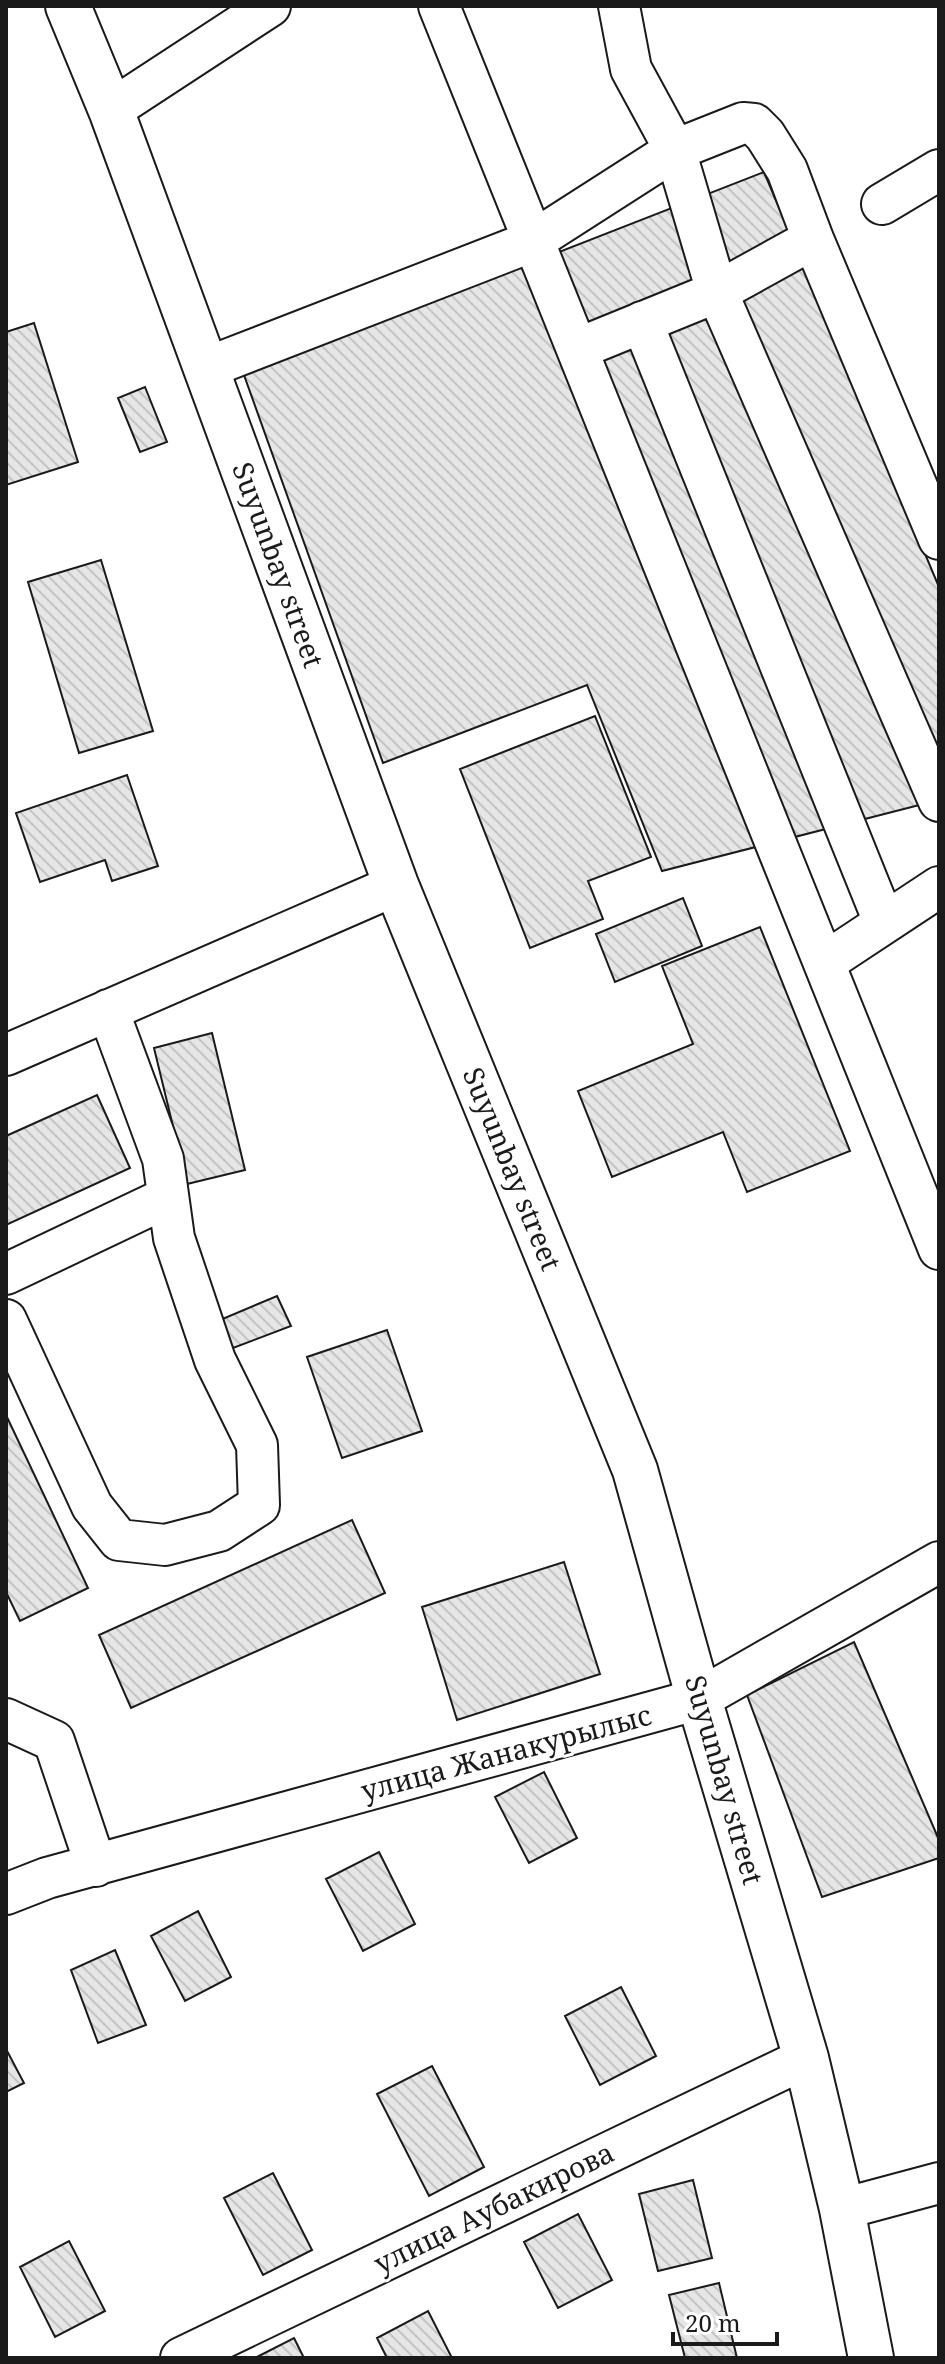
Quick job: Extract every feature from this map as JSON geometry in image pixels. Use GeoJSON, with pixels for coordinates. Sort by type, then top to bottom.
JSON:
{"type":"FeatureCollection","features":[{"type":"Feature","properties":{"kind":"main road","name":"Suyunbay street"},"geometry":{"type":"LineString","coordinates":[[68,6],[111,110],[396,885],[635,1470],[699,1699],[806,2058],[842,2209],[871,2358]]}},
{"type":"Feature","properties":{"kind":"street"},"geometry":{"type":"LineString","coordinates":[[111,110],[270,6]]}},
{"type":"Feature","properties":{"kind":"street"},"geometry":{"type":"LineString","coordinates":[[439,6],[939,1249]]}},
{"type":"Feature","properties":{"kind":"street"},"geometry":{"type":"LineString","coordinates":[[619,6],[631,69],[675,150],[717,292],[939,801]]}},
{"type":"Feature","properties":{"kind":"street"},"geometry":{"type":"LineString","coordinates":[[206,368],[533,241],[675,150],[743,123],[754,124],[765,135],[787,170],[939,539]]}},
{"type":"Feature","properties":{"kind":"street"},"geometry":{"type":"LineString","coordinates":[[882,204],[939,170]]}},
{"type":"Feature","properties":{"kind":"street"},"geometry":{"type":"LineString","coordinates":[[577,349],[717,292],[813,239]]}},
{"type":"Feature","properties":{"kind":"street"},"geometry":{"type":"LineString","coordinates":[[642,322],[884,922]]}},
{"type":"Feature","properties":{"kind":"street"},"geometry":{"type":"LineString","coordinates":[[6,1055],[396,885]]}},
{"type":"Feature","properties":{"kind":"street"},"geometry":{"type":"LineString","coordinates":[[824,963],[939,887]]}},
{"type":"Feature","properties":{"kind":"street"},"geometry":{"type":"LineString","coordinates":[[6,1320],[92,1506],[119,1540],[165,1545],[178,1542],[219,1531],[259,1505],[257,1445],[215,1360],[174,1238],[163,1159],[108,1010]]}},
{"type":"Feature","properties":{"kind":"street"},"geometry":{"type":"LineString","coordinates":[[6,1274],[168,1197]]}},
{"type":"Feature","properties":{"kind":"street","name":"улица Жанакурылыс"},"geometry":{"type":"LineString","coordinates":[[6,1894],[47,1878],[699,1699],[939,1562]]}},
{"type":"Feature","properties":{"kind":"street"},"geometry":{"type":"LineString","coordinates":[[6,1719],[54,1741],[96,1866]]}},
{"type":"Feature","properties":{"kind":"street","name":"улица Аубакирова"},"geometry":{"type":"LineString","coordinates":[[181,2358],[806,2058]]}},
{"type":"Feature","properties":{"kind":"street"},"geometry":{"type":"LineString","coordinates":[[842,2209],[939,2183]]}},
{"type":"Feature","properties":{"kind":"building"},"geometry":{"type":"Polygon","coordinates":[[[764,172],[939,587],[939,800],[662,871],[587,685],[383,763],[244,375],[764,172]]]}},
{"type":"Feature","properties":{"kind":"building"},"geometry":{"type":"Polygon","coordinates":[[[34,323],[78,462],[6,485],[6,332],[34,323]]]}},
{"type":"Feature","properties":{"kind":"building"},"geometry":{"type":"Polygon","coordinates":[[[145,387],[167,442],[140,452],[118,398],[145,387]]]}},
{"type":"Feature","properties":{"kind":"building"},"geometry":{"type":"Polygon","coordinates":[[[101,560],[153,731],[79,753],[28,582],[101,560]]]}},
{"type":"Feature","properties":{"kind":"building"},"geometry":{"type":"Polygon","coordinates":[[[595,716],[651,857],[588,881],[603,919],[530,948],[460,769],[595,716]]]}},
{"type":"Feature","properties":{"kind":"building"},"geometry":{"type":"Polygon","coordinates":[[[127,775],[158,866],[112,881],[105,860],[40,882],[16,813],[127,775]]]}},
{"type":"Feature","properties":{"kind":"building"},"geometry":{"type":"Polygon","coordinates":[[[683,898],[702,946],[615,982],[596,934],[683,898]]]}},
{"type":"Feature","properties":{"kind":"building"},"geometry":{"type":"Polygon","coordinates":[[[760,927],[850,1151],[747,1192],[723,1132],[612,1177],[578,1091],[693,1044],[662,966],[760,927]]]}},
{"type":"Feature","properties":{"kind":"building"},"geometry":{"type":"Polygon","coordinates":[[[212,1033],[245,1170],[187,1184],[154,1048],[212,1033]]]}},
{"type":"Feature","properties":{"kind":"building"},"geometry":{"type":"Polygon","coordinates":[[[97,1095],[130,1168],[6,1225],[6,1136],[97,1095]]]}},
{"type":"Feature","properties":{"kind":"building"},"geometry":{"type":"Polygon","coordinates":[[[277,1296],[291,1326],[233,1348],[220,1320],[277,1296]]]}},
{"type":"Feature","properties":{"kind":"building"},"geometry":{"type":"Polygon","coordinates":[[[387,1330],[422,1431],[342,1458],[307,1357],[387,1330]]]}},
{"type":"Feature","properties":{"kind":"building"},"geometry":{"type":"Polygon","coordinates":[[[6,1415],[88,1588],[20,1621],[6,1592],[6,1415]]]}},
{"type":"Feature","properties":{"kind":"building"},"geometry":{"type":"Polygon","coordinates":[[[352,1520],[385,1593],[131,1708],[99,1635],[352,1520]]]}},
{"type":"Feature","properties":{"kind":"building"},"geometry":{"type":"Polygon","coordinates":[[[564,1562],[600,1674],[457,1720],[422,1607],[564,1562]]]}},
{"type":"Feature","properties":{"kind":"building"},"geometry":{"type":"Polygon","coordinates":[[[854,1642],[939,1840],[939,1858],[822,1897],[747,1695],[854,1642]]]}},
{"type":"Feature","properties":{"kind":"building"},"geometry":{"type":"Polygon","coordinates":[[[544,1772],[577,1838],[529,1863],[495,1797],[544,1772]]]}},
{"type":"Feature","properties":{"kind":"building"},"geometry":{"type":"Polygon","coordinates":[[[379,1852],[415,1924],[363,1951],[326,1879],[379,1852]]]}},
{"type":"Feature","properties":{"kind":"building"},"geometry":{"type":"Polygon","coordinates":[[[198,1911],[231,1977],[185,2001],[151,1936],[198,1911]]]}},
{"type":"Feature","properties":{"kind":"building"},"geometry":{"type":"Polygon","coordinates":[[[115,1950],[146,2025],[98,2043],[71,1970],[115,1950]]]}},
{"type":"Feature","properties":{"kind":"building"},"geometry":{"type":"Polygon","coordinates":[[[621,1987],[656,2056],[600,2085],[565,2016],[621,1987]]]}},
{"type":"Feature","properties":{"kind":"building"},"geometry":{"type":"Polygon","coordinates":[[[6,2049],[24,2083],[6,2092],[6,2049]]]}},
{"type":"Feature","properties":{"kind":"building"},"geometry":{"type":"Polygon","coordinates":[[[432,2066],[484,2167],[429,2196],[377,2094],[432,2066]]]}},
{"type":"Feature","properties":{"kind":"building"},"geometry":{"type":"Polygon","coordinates":[[[273,2173],[312,2250],[263,2275],[224,2198],[273,2173]]]}},
{"type":"Feature","properties":{"kind":"building"},"geometry":{"type":"Polygon","coordinates":[[[693,2180],[712,2258],[658,2271],[639,2194],[693,2180]]]}},
{"type":"Feature","properties":{"kind":"building"},"geometry":{"type":"Polygon","coordinates":[[[578,2214],[612,2280],[558,2308],[524,2242],[578,2214]]]}},
{"type":"Feature","properties":{"kind":"building"},"geometry":{"type":"Polygon","coordinates":[[[69,2241],[105,2311],[55,2337],[20,2267],[69,2241]]]}},
{"type":"Feature","properties":{"kind":"building"},"geometry":{"type":"Polygon","coordinates":[[[719,2283],[737,2358],[685,2358],[669,2295],[719,2283]]]}},
{"type":"Feature","properties":{"kind":"building"},"geometry":{"type":"Polygon","coordinates":[[[428,2311],[452,2358],[387,2358],[377,2338],[428,2311]]]}},
{"type":"Feature","properties":{"kind":"building"},"geometry":{"type":"Polygon","coordinates":[[[294,2338],[304,2358],[255,2358],[294,2338]]]}}]}
